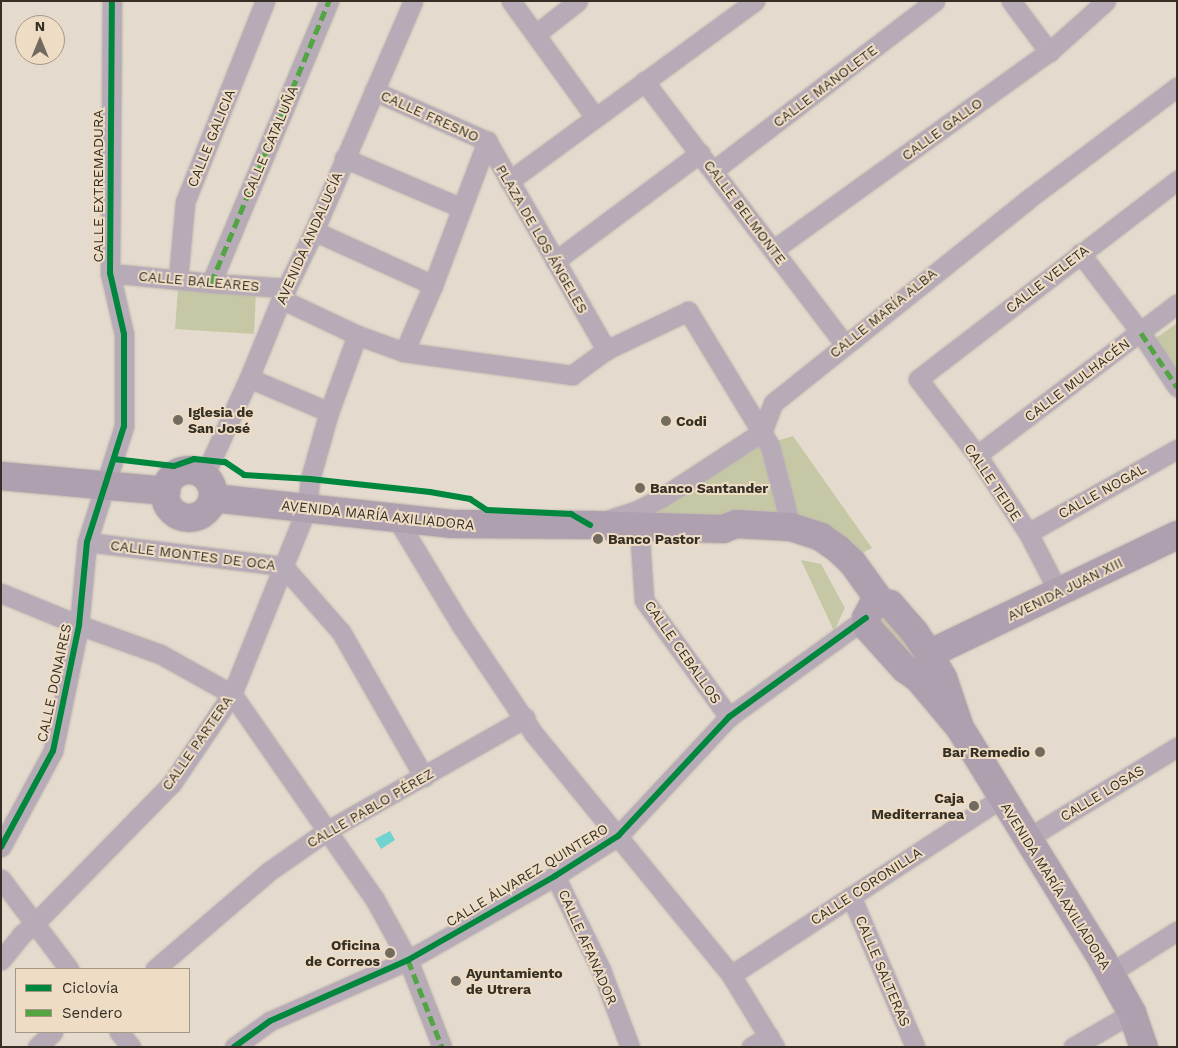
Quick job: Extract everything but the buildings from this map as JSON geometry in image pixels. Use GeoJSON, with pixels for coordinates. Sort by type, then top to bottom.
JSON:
{"type":"FeatureCollection","features":[{"type":"Feature","properties":{"kind":"street","name":"CALLE EXTREMADURA"},"geometry":{"type":"LineString","coordinates":[[87,542],[124,426],[124,334],[110,273],[112,1]]}},
{"type":"Feature","properties":{"kind":"street","name":"CALLE GALICIA"},"geometry":{"type":"LineString","coordinates":[[178,279],[185,202],[265,1]]}},
{"type":"Feature","properties":{"kind":"street","name":"CALLE CATALUÑA"},"geometry":{"type":"LineString","coordinates":[[211,283],[329,1]]}},
{"type":"Feature","properties":{"kind":"street","name":"AVENIDA ANDALUCÍA"},"geometry":{"type":"LineString","coordinates":[[200,473],[211,461],[249,378],[413,1]]}},
{"type":"Feature","properties":{"kind":"street"},"geometry":{"type":"LineString","coordinates":[[511,1],[595,116]]}},
{"type":"Feature","properties":{"kind":"street"},"geometry":{"type":"LineString","coordinates":[[536,34],[578,1]]}},
{"type":"Feature","properties":{"kind":"street"},"geometry":{"type":"LineString","coordinates":[[509,180],[755,1]]}},
{"type":"Feature","properties":{"kind":"street","name":"CALLE MANOLETE"},"geometry":{"type":"LineString","coordinates":[[714,170],[935,1]]}},
{"type":"Feature","properties":{"kind":"street"},"geometry":{"type":"LineString","coordinates":[[1011,1],[1049,52]]}},
{"type":"Feature","properties":{"kind":"street","name":"CALLE GALLO"},"geometry":{"type":"LineString","coordinates":[[773,250],[1049,52],[1106,1]]}},
{"type":"Feature","properties":{"kind":"street","name":"CALLE BELMONTE"},"geometry":{"type":"LineString","coordinates":[[644,81],[714,170],[844,344]]}},
{"type":"Feature","properties":{"kind":"street","name":"CALLE MARÍA ALBA"},"geometry":{"type":"LineString","coordinates":[[762,432],[772,403],[1027,200],[1177,87]]}},
{"type":"Feature","properties":{"kind":"street","name":"CALLE FRESNO"},"geometry":{"type":"LineString","coordinates":[[374,91],[487,141]]}},
{"type":"Feature","properties":{"kind":"street","name":"PLAZA DE LOS ÁNGELES"},"geometry":{"type":"LineString","coordinates":[[487,141],[606,350]]}},
{"type":"Feature","properties":{"kind":"street","name":"PLAZA DE LOS ÁNGELES"},"geometry":{"type":"LineString","coordinates":[[404,352],[432,285],[487,141]]}},
{"type":"Feature","properties":{"kind":"street"},"geometry":{"type":"LineString","coordinates":[[555,262],[700,153]]}},
{"type":"Feature","properties":{"kind":"street"},"geometry":{"type":"LineString","coordinates":[[344,158],[462,208]]}},
{"type":"Feature","properties":{"kind":"street","name":"CALLE VELETA"},"geometry":{"type":"LineString","coordinates":[[918,379],[1080,252],[1177,180]]}},
{"type":"Feature","properties":{"kind":"street"},"geometry":{"type":"LineString","coordinates":[[314,231],[432,285]]}},
{"type":"Feature","properties":{"kind":"street"},"geometry":{"type":"LineString","coordinates":[[1080,252],[1141,333],[1177,386]]}},
{"type":"Feature","properties":{"kind":"street","name":"CALLE BALEARES"},"geometry":{"type":"LineString","coordinates":[[110,273],[178,279],[284,294]]}},
{"type":"Feature","properties":{"kind":"street"},"geometry":{"type":"LineString","coordinates":[[284,294],[357,335],[404,352],[572,375],[606,350],[688,311],[770,446],[791,527]]}},
{"type":"Feature","properties":{"kind":"street","name":"CALLE MULHACÉN"},"geometry":{"type":"LineString","coordinates":[[977,454],[1141,333],[1177,304]]}},
{"type":"Feature","properties":{"kind":"street","name":"CALLE PARTERA"},"geometry":{"type":"LineString","coordinates":[[1,960],[27,930],[172,783],[232,694],[307,507],[310,479],[329,412],[357,335]]}},
{"type":"Feature","properties":{"kind":"street"},"geometry":{"type":"LineString","coordinates":[[249,378],[329,412]]}},
{"type":"Feature","properties":{"kind":"street","name":"CALLE TEIDE"},"geometry":{"type":"LineString","coordinates":[[918,379],[977,454],[1028,534],[1058,591]]}},
{"type":"Feature","properties":{"kind":"street"},"geometry":{"type":"LineString","coordinates":[[590,524],[622,516],[661,498],[762,432]]}},
{"type":"Feature","properties":{"kind":"street","name":"CALLE NOGAL"},"geometry":{"type":"LineString","coordinates":[[1028,534],[1177,449]]}},
{"type":"Feature","properties":{"kind":"street"},"geometry":{"type":"LineString","coordinates":[[185,470],[200,473],[211,483],[213,498],[205,512],[198,516],[182,516],[170,507],[166,491],[172,478],[178,473],[185,470]]}},
{"type":"Feature","properties":{"kind":"street"},"geometry":{"type":"LineString","coordinates":[[1,476],[166,491]]}},
{"type":"Feature","properties":{"kind":"street","name":"AVENIDA MARÍA AXILIADORA"},"geometry":{"type":"LineString","coordinates":[[213,498],[307,507],[398,519],[480,525],[590,524],[723,529],[736,524],[791,527],[821,537],[852,562],[872,610]]}},
{"type":"Feature","properties":{"kind":"street"},"geometry":{"type":"LineString","coordinates":[[398,519],[461,625],[534,734],[731,975],[772,1042],[751,1047]]}},
{"type":"Feature","properties":{"kind":"street","name":"CALLE CEBALLOS"},"geometry":{"type":"LineString","coordinates":[[639,526],[644,600],[728,717]]}},
{"type":"Feature","properties":{"kind":"street","name":"AVENIDA MARÍA AXILIADORA"},"geometry":{"type":"LineString","coordinates":[[723,529],[734,535],[767,536],[811,547],[832,564],[872,610]]}},
{"type":"Feature","properties":{"kind":"street","name":"AVENIDA JUAN XIII"},"geometry":{"type":"LineString","coordinates":[[932,659],[1058,591],[1177,535]]}},
{"type":"Feature","properties":{"kind":"street","name":"CALLE MONTES DE OCA"},"geometry":{"type":"LineString","coordinates":[[87,542],[283,566],[341,632],[424,777]]}},
{"type":"Feature","properties":{"kind":"street","name":"CALLE DONAIRES"},"geometry":{"type":"LineString","coordinates":[[1,847],[53,751],[79,625],[87,542]]}},
{"type":"Feature","properties":{"kind":"street"},"geometry":{"type":"LineString","coordinates":[[1,593],[79,625],[160,654],[232,694],[374,898],[408,960],[442,1047]]}},
{"type":"Feature","properties":{"kind":"street"},"geometry":{"type":"LineString","coordinates":[[890,604],[932,659],[905,669],[868,628],[872,610],[890,604]]}},
{"type":"Feature","properties":{"kind":"street","name":"CALLE ÁLVAREZ QUINTERO"},"geometry":{"type":"LineString","coordinates":[[234,1047],[270,1021],[408,960],[555,876],[618,836],[728,717],[872,610]]}},
{"type":"Feature","properties":{"kind":"street","name":"AVENIDA MARÍA AXILIADORA"},"geometry":{"type":"LineString","coordinates":[[932,659],[960,728],[1001,798],[1028,838],[1110,973],[1132,1013],[1144,1047]]}},
{"type":"Feature","properties":{"kind":"street","name":"CALLE PABLO PÉREZ"},"geometry":{"type":"LineString","coordinates":[[156,968],[268,872],[328,830],[525,718]]}},
{"type":"Feature","properties":{"kind":"street","name":"CALLE LOSAS"},"geometry":{"type":"LineString","coordinates":[[1028,838],[1177,747]]}},
{"type":"Feature","properties":{"kind":"street","name":"CALLE CORONILLA"},"geometry":{"type":"LineString","coordinates":[[731,975],[1001,798]]}},
{"type":"Feature","properties":{"kind":"street","name":"CALLE AFANADOR"},"geometry":{"type":"LineString","coordinates":[[555,876],[601,970],[630,1047]]}},
{"type":"Feature","properties":{"kind":"street"},"geometry":{"type":"LineString","coordinates":[[1,879],[27,930],[68,968]]}},
{"type":"Feature","properties":{"kind":"street","name":"CALLE SALTERAS"},"geometry":{"type":"LineString","coordinates":[[851,896],[915,1047]]}},
{"type":"Feature","properties":{"kind":"street"},"geometry":{"type":"LineString","coordinates":[[1110,973],[1177,931]]}},
{"type":"Feature","properties":{"kind":"street"},"geometry":{"type":"LineString","coordinates":[[1074,1047],[1132,1013]]}},
{"type":"Feature","properties":{"kind":"street"},"geometry":{"type":"LineString","coordinates":[[37,1047],[52,1033]]}},
{"type":"Feature","properties":{"kind":"street"},"geometry":{"type":"LineString","coordinates":[[120,1033],[131,1047]]}},
{"type":"Feature","properties":{"kind":"green space"},"geometry":{"type":"Polygon","coordinates":[[[178,288],[256,293],[254,334],[175,329],[178,288]]]}},
{"type":"Feature","properties":{"kind":"green space"},"geometry":{"type":"Polygon","coordinates":[[[1177,323],[1177,388],[1146,345],[1177,323]]]}},
{"type":"Feature","properties":{"kind":"green space"},"geometry":{"type":"Polygon","coordinates":[[[793,436],[872,548],[858,555],[805,524],[786,498],[770,443],[793,436]]]}},
{"type":"Feature","properties":{"kind":"green space"},"geometry":{"type":"Polygon","coordinates":[[[761,438],[783,519],[625,518],[761,438]]]}},
{"type":"Feature","properties":{"kind":"green space"},"geometry":{"type":"Polygon","coordinates":[[[801,560],[821,564],[845,608],[834,631],[801,560]]]}},
{"type":"Feature","properties":{"kind":"green space"},"geometry":{"type":"Polygon","coordinates":[[[882,612],[924,662],[915,668],[874,619],[882,612]]]}},
{"type":"Feature","properties":{"kind":"water"},"geometry":{"type":"Polygon","coordinates":[[[390,831],[395,840],[381,849],[375,839],[390,831]]]}},
{"type":"Feature","properties":{"kind":"marked path"},"geometry":{"type":"LineString","coordinates":[[211,283],[329,1]]}},
{"type":"Feature","properties":{"kind":"marked path"},"geometry":{"type":"LineString","coordinates":[[1141,333],[1177,387]]}},
{"type":"Feature","properties":{"kind":"marked path"},"geometry":{"type":"LineString","coordinates":[[408,960],[442,1047]]}},
{"type":"Feature","properties":{"kind":"cycle path"},"geometry":{"type":"LineString","coordinates":[[1,847],[53,751],[79,625],[87,542],[124,426],[124,334],[110,273],[112,1]]}},
{"type":"Feature","properties":{"kind":"cycle path"},"geometry":{"type":"LineString","coordinates":[[114,459],[174,466],[194,459],[225,462],[244,475],[310,479],[430,492],[470,499],[487,510],[571,514],[590,525]]}},
{"type":"Feature","properties":{"kind":"cycle path"},"geometry":{"type":"LineString","coordinates":[[234,1047],[270,1021],[408,960],[555,876],[618,836],[729,717],[866,618]]}},
{"type":"Feature","properties":{"kind":"place","name":"Iglesia de San José"},"geometry":{"type":"Point","coordinates":[178,420]}},
{"type":"Feature","properties":{"kind":"place","name":"Codi"},"geometry":{"type":"Point","coordinates":[666,421]}},
{"type":"Feature","properties":{"kind":"place","name":"Banco Santander"},"geometry":{"type":"Point","coordinates":[640,488]}},
{"type":"Feature","properties":{"kind":"place","name":"Banco Pastor"},"geometry":{"type":"Point","coordinates":[598,539]}},
{"type":"Feature","properties":{"kind":"place","name":"Bar Remedio"},"geometry":{"type":"Point","coordinates":[1040,752]}},
{"type":"Feature","properties":{"kind":"place","name":"Caja Mediterranea"},"geometry":{"type":"Point","coordinates":[974,806]}},
{"type":"Feature","properties":{"kind":"place","name":"Oficina de Correos"},"geometry":{"type":"Point","coordinates":[390,953]}},
{"type":"Feature","properties":{"kind":"place","name":"Ayuntamiento de Utrera"},"geometry":{"type":"Point","coordinates":[456,981]}}]}
